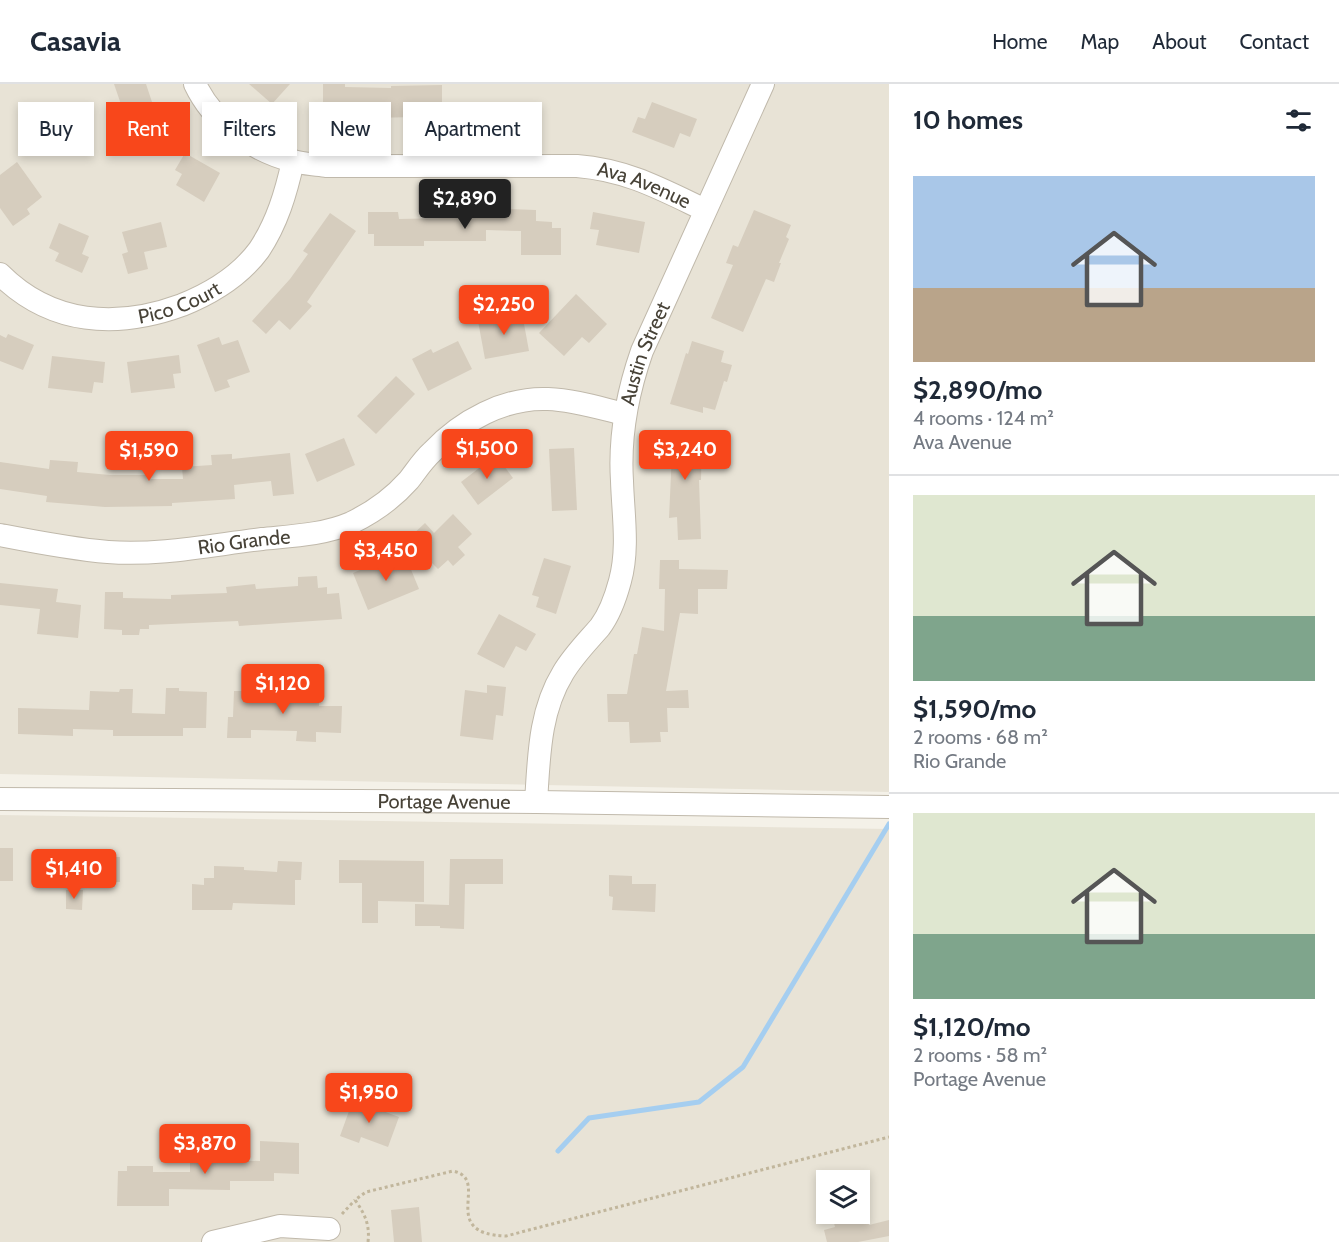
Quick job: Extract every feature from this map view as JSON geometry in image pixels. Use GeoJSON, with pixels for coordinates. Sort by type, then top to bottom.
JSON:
{"type":"FeatureCollection","features":[{"type":"Feature","properties":{"kind":"street","name":"Ava Avenue"},"geometry":{"type":"LineString","coordinates":[[195,84],[212,112],[246,141],[267,152],[293,161],[326,166],[577,166],[598,168],[621,172],[705,210]]}},
{"type":"Feature","properties":{"kind":"street","name":"Austin Street"},"geometry":{"type":"LineString","coordinates":[[536,802],[544,717],[562,674],[601,625],[620,581],[625,555],[621,443],[624,414],[632,380],[642,351],[763,84]]}},
{"type":"Feature","properties":{"kind":"street","name":"Pico Court"},"geometry":{"type":"LineString","coordinates":[[0,274],[19,292],[39,304],[67,314],[91,319],[139,318],[205,296],[226,283],[258,251],[273,226],[287,189],[293,161]]}},
{"type":"Feature","properties":{"kind":"street","name":"Rio Grande"},"geometry":{"type":"LineString","coordinates":[[0,535],[62,547],[109,552],[154,552],[321,532],[350,523],[377,508],[407,482],[432,451],[450,435],[472,419],[497,408],[526,400],[548,399],[573,402],[624,414]]}},
{"type":"Feature","properties":{"kind":"street","name":"Portage Avenue"},"geometry":{"type":"LineString","coordinates":[[0,798],[889,807]]}},
{"type":"Feature","properties":{"kind":"street"},"geometry":{"type":"LineString","coordinates":[[213,1242],[280,1226],[329,1229]]}},
{"type":"Feature","properties":{"kind":"path"},"geometry":{"type":"LineString","coordinates":[[368,1242],[367,1220],[355,1200],[366,1192],[453,1171],[467,1178],[469,1190],[466,1204],[469,1222],[480,1232],[506,1236],[889,1137]]}},
{"type":"Feature","properties":{"kind":"shaded area"},"geometry":{"type":"Polygon","coordinates":[[[0,84],[889,84],[889,792],[0,774],[0,84]]]}},
{"type":"Feature","properties":{"kind":"shaded area"},"geometry":{"type":"Polygon","coordinates":[[[0,815],[889,829],[889,1242],[0,1242],[0,815]]]}},
{"type":"Feature","properties":{"kind":"building"},"geometry":{"type":"Polygon","coordinates":[[[114,84],[146,84],[152,102],[120,102],[114,84]]]}},
{"type":"Feature","properties":{"kind":"building"},"geometry":{"type":"Polygon","coordinates":[[[249,84],[290,84],[274,102],[270,102],[249,84]]]}},
{"type":"Feature","properties":{"kind":"building"},"geometry":{"type":"Polygon","coordinates":[[[323,84],[391,88],[391,86],[442,85],[442,102],[403,102],[403,117],[391,118],[391,102],[323,102],[323,84]]]}},
{"type":"Feature","properties":{"kind":"building"},"geometry":{"type":"Polygon","coordinates":[[[652,102],[697,119],[690,137],[680,133],[674,148],[632,132],[638,117],[645,119],[652,102]]]}},
{"type":"Feature","properties":{"kind":"building"},"geometry":{"type":"Polygon","coordinates":[[[183,156],[190,156],[220,173],[204,202],[176,185],[182,174],[175,170],[183,156]]]}},
{"type":"Feature","properties":{"kind":"building"},"geometry":{"type":"Polygon","coordinates":[[[17,162],[42,197],[27,209],[30,214],[13,226],[0,208],[0,175],[17,162]]]}},
{"type":"Feature","properties":{"kind":"building"},"geometry":{"type":"Polygon","coordinates":[[[445,206],[462,206],[461,214],[507,215],[507,209],[536,210],[536,221],[552,222],[552,228],[561,228],[561,255],[521,255],[521,231],[486,230],[486,241],[424,241],[424,246],[374,246],[374,234],[368,234],[368,212],[398,212],[399,219],[445,218],[445,206]]]}},
{"type":"Feature","properties":{"kind":"building"},"geometry":{"type":"Polygon","coordinates":[[[754,210],[791,225],[786,237],[789,239],[774,282],[766,279],[743,332],[711,318],[733,265],[726,263],[733,245],[738,247],[754,210]]]}},
{"type":"Feature","properties":{"kind":"building"},"geometry":{"type":"Polygon","coordinates":[[[593,212],[645,222],[639,253],[596,245],[599,230],[590,229],[593,212]]]}},
{"type":"Feature","properties":{"kind":"building"},"geometry":{"type":"Polygon","coordinates":[[[330,213],[356,231],[307,302],[312,306],[290,330],[279,320],[266,334],[252,321],[290,279],[308,254],[303,251],[330,213]]]}},
{"type":"Feature","properties":{"kind":"building"},"geometry":{"type":"Polygon","coordinates":[[[161,222],[167,247],[144,252],[148,269],[128,274],[122,254],[128,252],[122,232],[161,222]]]}},
{"type":"Feature","properties":{"kind":"building"},"geometry":{"type":"Polygon","coordinates":[[[59,223],[89,236],[82,254],[89,257],[82,273],[55,261],[59,253],[49,248],[59,223]]]}},
{"type":"Feature","properties":{"kind":"building"},"geometry":{"type":"Polygon","coordinates":[[[576,294],[607,324],[589,343],[582,337],[564,356],[539,333],[576,294]]]}},
{"type":"Feature","properties":{"kind":"building"},"geometry":{"type":"Polygon","coordinates":[[[522,313],[529,351],[485,359],[478,321],[522,313]]]}},
{"type":"Feature","properties":{"kind":"building"},"geometry":{"type":"Polygon","coordinates":[[[8,334],[34,345],[23,370],[0,361],[0,335],[6,338],[8,334]]]}},
{"type":"Feature","properties":{"kind":"building"},"geometry":{"type":"Polygon","coordinates":[[[219,337],[222,345],[238,340],[250,372],[227,380],[230,387],[215,392],[197,345],[219,337]]]}},
{"type":"Feature","properties":{"kind":"building"},"geometry":{"type":"Polygon","coordinates":[[[458,341],[472,369],[428,391],[412,359],[431,349],[433,353],[458,341]]]}},
{"type":"Feature","properties":{"kind":"building"},"geometry":{"type":"Polygon","coordinates":[[[692,341],[724,351],[721,362],[732,365],[727,382],[724,381],[715,410],[703,407],[703,413],[670,404],[692,341]]]}},
{"type":"Feature","properties":{"kind":"building"},"geometry":{"type":"Polygon","coordinates":[[[179,355],[181,373],[173,374],[175,388],[131,393],[127,362],[179,355]]]}},
{"type":"Feature","properties":{"kind":"building"},"geometry":{"type":"Polygon","coordinates":[[[52,356],[105,362],[103,383],[94,382],[92,393],[48,388],[52,356]]]}},
{"type":"Feature","properties":{"kind":"building"},"geometry":{"type":"Polygon","coordinates":[[[396,376],[415,394],[376,434],[357,416],[396,376]]]}},
{"type":"Feature","properties":{"kind":"building"},"geometry":{"type":"Polygon","coordinates":[[[661,431],[702,433],[701,480],[699,480],[701,539],[678,540],[677,517],[669,518],[672,453],[660,453],[661,431]]]}},
{"type":"Feature","properties":{"kind":"building"},"geometry":{"type":"Polygon","coordinates":[[[344,438],[355,465],[317,482],[305,454],[344,438]]]}},
{"type":"Feature","properties":{"kind":"building"},"geometry":{"type":"Polygon","coordinates":[[[574,448],[577,510],[552,511],[549,449],[574,448]]]}},
{"type":"Feature","properties":{"kind":"building"},"geometry":{"type":"Polygon","coordinates":[[[290,453],[294,494],[273,496],[271,481],[234,485],[235,499],[172,503],[172,506],[105,507],[46,502],[47,496],[0,489],[0,462],[49,469],[50,460],[78,462],[77,472],[148,475],[148,479],[183,479],[182,467],[212,465],[211,455],[232,454],[232,459],[290,453]]]}},
{"type":"Feature","properties":{"kind":"building"},"geometry":{"type":"Polygon","coordinates":[[[496,455],[513,478],[478,505],[461,482],[496,455]]]}},
{"type":"Feature","properties":{"kind":"building"},"geometry":{"type":"Polygon","coordinates":[[[453,514],[472,534],[458,547],[465,555],[453,566],[448,560],[438,569],[408,539],[425,523],[434,533],[453,514]]]}},
{"type":"Feature","properties":{"kind":"building"},"geometry":{"type":"Polygon","coordinates":[[[405,555],[419,589],[368,610],[353,573],[379,562],[380,566],[405,555]]]}},
{"type":"Feature","properties":{"kind":"building"},"geometry":{"type":"Polygon","coordinates":[[[544,558],[571,566],[556,614],[536,607],[539,597],[532,595],[544,558]]]}},
{"type":"Feature","properties":{"kind":"building"},"geometry":{"type":"Polygon","coordinates":[[[660,560],[679,560],[679,569],[728,570],[727,589],[698,589],[698,614],[680,613],[666,691],[688,690],[689,708],[667,708],[668,732],[660,732],[661,742],[630,743],[629,722],[608,722],[607,694],[627,694],[634,654],[637,654],[642,627],[664,631],[665,589],[659,589],[660,560]]]}},
{"type":"Feature","properties":{"kind":"building"},"geometry":{"type":"Polygon","coordinates":[[[317,576],[318,588],[327,587],[327,594],[339,593],[342,619],[239,626],[238,621],[149,625],[149,629],[140,629],[139,635],[122,635],[122,630],[104,629],[105,592],[123,592],[123,598],[171,599],[171,595],[227,593],[226,587],[255,584],[256,589],[298,586],[298,577],[317,576]]]}},
{"type":"Feature","properties":{"kind":"building"},"geometry":{"type":"Polygon","coordinates":[[[0,583],[58,589],[56,602],[81,605],[78,638],[37,634],[40,609],[0,605],[0,583]]]}},
{"type":"Feature","properties":{"kind":"building"},"geometry":{"type":"Polygon","coordinates":[[[499,614],[536,634],[526,651],[516,646],[504,668],[477,654],[499,614]]]}},
{"type":"Feature","properties":{"kind":"building"},"geometry":{"type":"Polygon","coordinates":[[[487,685],[506,687],[503,716],[496,715],[493,740],[460,736],[465,690],[487,693],[487,685]]]}},
{"type":"Feature","properties":{"kind":"building"},"geometry":{"type":"Polygon","coordinates":[[[166,688],[207,692],[206,728],[183,728],[183,736],[113,736],[113,730],[73,729],[73,736],[18,734],[18,708],[89,710],[90,691],[119,692],[120,689],[133,689],[132,713],[165,714],[166,688]]]}},
{"type":"Feature","properties":{"kind":"building"},"geometry":{"type":"Polygon","coordinates":[[[234,691],[247,691],[247,694],[319,694],[319,706],[342,706],[341,733],[316,732],[316,742],[296,741],[297,731],[251,730],[251,738],[227,738],[228,717],[233,717],[234,691]]]}},
{"type":"Feature","properties":{"kind":"building"},"geometry":{"type":"Polygon","coordinates":[[[0,848],[13,848],[13,881],[0,881],[0,848]]]}},
{"type":"Feature","properties":{"kind":"building"},"geometry":{"type":"Polygon","coordinates":[[[99,857],[120,857],[120,882],[99,882],[99,857]]]}},
{"type":"Feature","properties":{"kind":"building"},"geometry":{"type":"Polygon","coordinates":[[[450,859],[503,859],[503,884],[465,884],[464,929],[415,926],[415,904],[449,905],[450,859]]]}},
{"type":"Feature","properties":{"kind":"building"},"geometry":{"type":"Polygon","coordinates":[[[339,860],[424,861],[424,902],[378,901],[378,923],[362,923],[362,883],[339,883],[339,860]]]}},
{"type":"Feature","properties":{"kind":"building"},"geometry":{"type":"Polygon","coordinates":[[[278,861],[302,862],[301,880],[295,880],[295,905],[233,903],[232,910],[192,910],[192,884],[204,885],[204,878],[214,878],[214,866],[244,867],[244,870],[277,872],[278,861]]]}},
{"type":"Feature","properties":{"kind":"building"},"geometry":{"type":"Polygon","coordinates":[[[609,875],[632,876],[632,884],[656,884],[655,912],[612,910],[613,897],[609,896],[609,875]]]}},
{"type":"Feature","properties":{"kind":"building"},"geometry":{"type":"Polygon","coordinates":[[[66,890],[83,890],[82,910],[66,909],[66,890]]]}},
{"type":"Feature","properties":{"kind":"building"},"geometry":{"type":"Polygon","coordinates":[[[353,1100],[399,1117],[388,1147],[361,1137],[359,1143],[340,1136],[353,1100]]]}},
{"type":"Feature","properties":{"kind":"building"},"geometry":{"type":"Polygon","coordinates":[[[260,1141],[299,1143],[299,1174],[274,1173],[274,1181],[230,1181],[230,1190],[169,1189],[169,1206],[117,1206],[118,1171],[127,1171],[127,1166],[153,1166],[153,1172],[190,1172],[190,1159],[260,1161],[260,1141]]]}},
{"type":"Feature","properties":{"kind":"building"},"geometry":{"type":"Polygon","coordinates":[[[419,1207],[422,1242],[394,1242],[391,1210],[419,1207]]]}},
{"type":"Feature","properties":{"kind":"building"},"geometry":{"type":"Polygon","coordinates":[[[889,1220],[889,1236],[858,1242],[827,1242],[824,1230],[835,1227],[834,1224],[869,1225],[889,1220]]]}},
{"type":"Feature","properties":{"kind":"waterway"},"geometry":{"type":"LineString","coordinates":[[558,1151],[589,1118],[699,1102],[743,1067],[889,824]]}}]}
